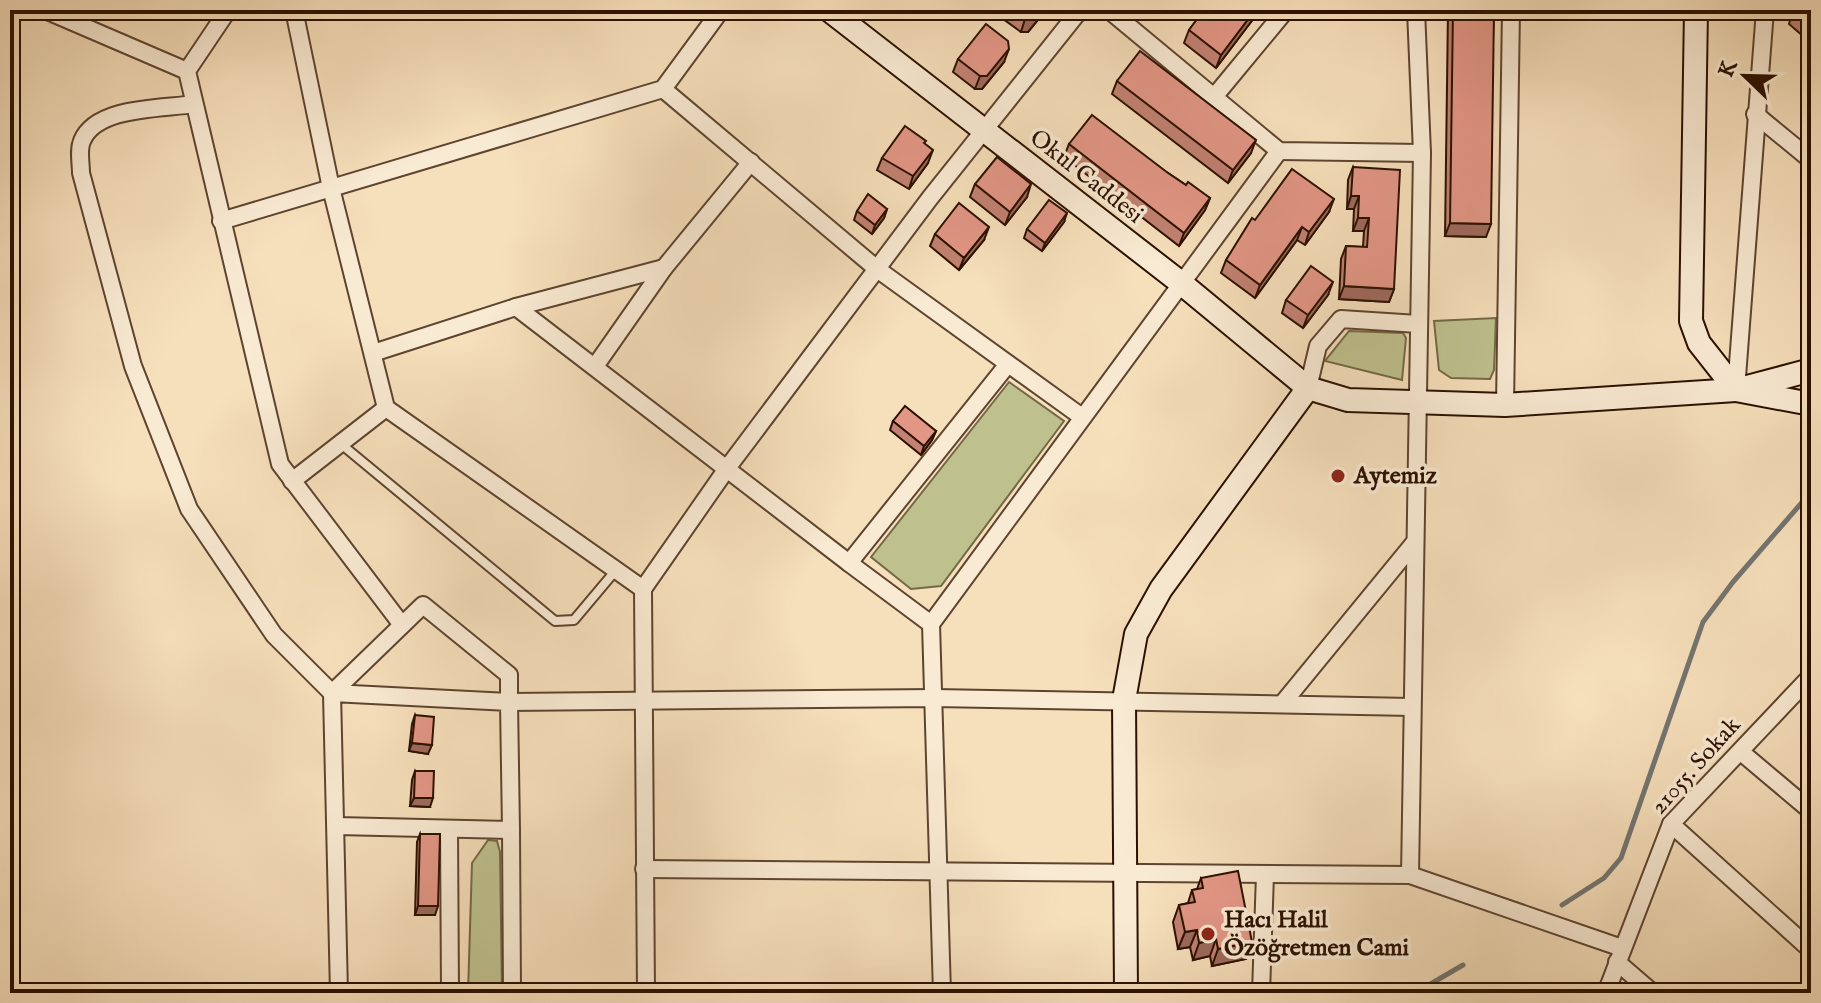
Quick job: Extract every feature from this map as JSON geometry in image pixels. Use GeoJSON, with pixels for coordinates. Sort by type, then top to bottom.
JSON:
{"type":"FeatureCollection","features":[{"type":"Feature","properties":{"kind":"street"},"geometry":{"type":"LineString","coordinates":[[45,10],[187,71]]}},
{"type":"Feature","properties":{"kind":"street"},"geometry":{"type":"LineString","coordinates":[[228,10],[187,71],[280,464],[402,625]]}},
{"type":"Feature","properties":{"kind":"street"},"geometry":{"type":"LineString","coordinates":[[294,10],[331,188],[386,408],[643,589]]}},
{"type":"Feature","properties":{"kind":"street"},"geometry":{"type":"LineString","coordinates":[[221,221],[663,89],[721,10]]}},
{"type":"Feature","properties":{"kind":"street","name":"Okul Caddesi"},"geometry":{"type":"LineString","coordinates":[[829,10],[1181,283],[1308,388]]}},
{"type":"Feature","properties":{"kind":"street"},"geometry":{"type":"LineString","coordinates":[[646,993],[643,589],[728,467],[877,269],[1080,10]]}},
{"type":"Feature","properties":{"kind":"street"},"geometry":{"type":"LineString","coordinates":[[1109,10],[1279,151],[1422,153]]}},
{"type":"Feature","properties":{"kind":"street"},"geometry":{"type":"LineString","coordinates":[[1214,97],[1286,10]]}},
{"type":"Feature","properties":{"kind":"street"},"geometry":{"type":"LineString","coordinates":[[1410,875],[1415,404],[1422,153],[1416,10]]}},
{"type":"Feature","properties":{"kind":"street"},"geometry":{"type":"LineString","coordinates":[[1505,405],[1511,10]]}},
{"type":"Feature","properties":{"kind":"street"},"geometry":{"type":"LineString","coordinates":[[1696,10],[1691,321],[1699,343],[1736,390],[1811,404]]}},
{"type":"Feature","properties":{"kind":"street"},"geometry":{"type":"LineString","coordinates":[[1736,390],[1765,10]]}},
{"type":"Feature","properties":{"kind":"street"},"geometry":{"type":"LineString","coordinates":[[663,89],[877,269],[1082,417]]}},
{"type":"Feature","properties":{"kind":"street"},"geometry":{"type":"LineString","coordinates":[[194,104],[112,117],[91,127],[80,143],[81,173],[133,366],[189,509],[274,635],[332,693],[509,702],[935,698],[1412,707]]}},
{"type":"Feature","properties":{"kind":"street"},"geometry":{"type":"LineString","coordinates":[[1755,114],[1811,160]]}},
{"type":"Feature","properties":{"kind":"street"},"geometry":{"type":"LineString","coordinates":[[942,993],[941,871],[931,624],[1279,151]]}},
{"type":"Feature","properties":{"kind":"street"},"geometry":{"type":"LineString","coordinates":[[596,365],[664,268],[751,162]]}},
{"type":"Feature","properties":{"kind":"street"},"geometry":{"type":"LineString","coordinates":[[373,353],[516,307],[664,268]]}},
{"type":"Feature","properties":{"kind":"street"},"geometry":{"type":"LineString","coordinates":[[516,307],[596,365],[931,624]]}},
{"type":"Feature","properties":{"kind":"street"},"geometry":{"type":"LineString","coordinates":[[1126,993],[1124,700],[1136,634],[1161,589],[1308,388],[1318,346],[1341,319],[1418,324]]}},
{"type":"Feature","properties":{"kind":"street"},"geometry":{"type":"LineString","coordinates":[[849,563],[1008,364]]}},
{"type":"Feature","properties":{"kind":"street"},"geometry":{"type":"LineString","coordinates":[[1308,388],[1348,400],[1505,405],[1736,390],[1811,370]]}},
{"type":"Feature","properties":{"kind":"street"},"geometry":{"type":"LineString","coordinates":[[292,481],[386,408]]}},
{"type":"Feature","properties":{"kind":"street"},"geometry":{"type":"LineString","coordinates":[[1282,704],[1414,543]]}},
{"type":"Feature","properties":{"kind":"street"},"geometry":{"type":"LineString","coordinates":[[339,993],[332,693],[423,605],[509,675],[512,993]]}},
{"type":"Feature","properties":{"kind":"street","name":"21055. Sokak"},"geometry":{"type":"LineString","coordinates":[[1606,993],[1671,824],[1811,676]]}},
{"type":"Feature","properties":{"kind":"street"},"geometry":{"type":"LineString","coordinates":[[1741,752],[1811,811]]}},
{"type":"Feature","properties":{"kind":"street"},"geometry":{"type":"LineString","coordinates":[[1671,824],[1811,950]]}},
{"type":"Feature","properties":{"kind":"street"},"geometry":{"type":"LineString","coordinates":[[337,826],[511,830]]}},
{"type":"Feature","properties":{"kind":"street"},"geometry":{"type":"LineString","coordinates":[[449,830],[450,993]]}},
{"type":"Feature","properties":{"kind":"street"},"geometry":{"type":"LineString","coordinates":[[644,869],[1410,875],[1619,955],[1653,993]]}},
{"type":"Feature","properties":{"kind":"street"},"geometry":{"type":"LineString","coordinates":[[1261,993],[1265,874]]}},
{"type":"Feature","properties":{"kind":"lane"},"geometry":{"type":"LineString","coordinates":[[340,443],[555,621],[574,620],[616,570]]}},
{"type":"Feature","properties":{"kind":"green space"},"geometry":{"type":"Polygon","coordinates":[[[1496,318],[1494,370],[1490,379],[1451,378],[1439,370],[1434,321],[1496,318]]]}},
{"type":"Feature","properties":{"kind":"green space"},"geometry":{"type":"Polygon","coordinates":[[[1349,331],[1403,333],[1406,338],[1402,380],[1325,361],[1349,331]]]}},
{"type":"Feature","properties":{"kind":"green space"},"geometry":{"type":"Polygon","coordinates":[[[1009,382],[1064,421],[941,586],[911,589],[871,557],[1009,382]]]}},
{"type":"Feature","properties":{"kind":"green space"},"geometry":{"type":"Polygon","coordinates":[[[488,840],[497,841],[500,852],[502,993],[468,993],[472,863],[488,840]]]}},
{"type":"Feature","properties":{"kind":"building"},"geometry":{"type":"Polygon","coordinates":[[[1013,10],[1040,10],[1033,19],[1025,19],[1013,10]]]}},
{"type":"Feature","properties":{"kind":"building"},"geometry":{"type":"Polygon","coordinates":[[[1204,10],[1255,10],[1221,55],[1189,30],[1204,10]]]}},
{"type":"Feature","properties":{"kind":"building"},"geometry":{"type":"Polygon","coordinates":[[[1453,10],[1494,10],[1491,224],[1450,223],[1453,10]]]}},
{"type":"Feature","properties":{"kind":"building"},"geometry":{"type":"Polygon","coordinates":[[[1811,10],[1811,26],[1793,11],[1811,10]]]}},
{"type":"Feature","properties":{"kind":"building"},"geometry":{"type":"Polygon","coordinates":[[[986,24],[1008,41],[1009,49],[987,76],[980,76],[958,59],[986,24]]]}},
{"type":"Feature","properties":{"kind":"building"},"geometry":{"type":"Polygon","coordinates":[[[1140,51],[1256,140],[1233,170],[1117,81],[1140,51]]]}},
{"type":"Feature","properties":{"kind":"building"},"geometry":{"type":"Polygon","coordinates":[[[1092,115],[1168,173],[1186,185],[1188,182],[1210,198],[1184,233],[1069,144],[1092,115]]]}},
{"type":"Feature","properties":{"kind":"building"},"geometry":{"type":"Polygon","coordinates":[[[905,126],[933,150],[913,176],[882,158],[905,126]]]}},
{"type":"Feature","properties":{"kind":"building"},"geometry":{"type":"Polygon","coordinates":[[[997,157],[1031,184],[1010,212],[975,184],[997,157]]]}},
{"type":"Feature","properties":{"kind":"building"},"geometry":{"type":"Polygon","coordinates":[[[1353,167],[1400,170],[1394,289],[1344,286],[1346,246],[1367,247],[1369,218],[1358,218],[1359,196],[1351,196],[1353,167]]]}},
{"type":"Feature","properties":{"kind":"building"},"geometry":{"type":"Polygon","coordinates":[[[1292,169],[1334,199],[1309,232],[1302,227],[1260,285],[1226,260],[1252,218],[1255,220],[1292,169]]]}},
{"type":"Feature","properties":{"kind":"building"},"geometry":{"type":"Polygon","coordinates":[[[868,194],[887,209],[875,225],[857,211],[868,194]]]}},
{"type":"Feature","properties":{"kind":"building"},"geometry":{"type":"Polygon","coordinates":[[[1049,200],[1067,213],[1045,243],[1027,229],[1049,200]]]}},
{"type":"Feature","properties":{"kind":"building"},"geometry":{"type":"Polygon","coordinates":[[[959,203],[989,227],[964,258],[935,234],[959,203]]]}},
{"type":"Feature","properties":{"kind":"building"},"geometry":{"type":"Polygon","coordinates":[[[1311,266],[1333,282],[1308,315],[1286,300],[1311,266]]]}},
{"type":"Feature","properties":{"kind":"building"},"geometry":{"type":"Polygon","coordinates":[[[905,406],[936,431],[924,446],[893,421],[905,406]]]}},
{"type":"Feature","properties":{"kind":"building"},"geometry":{"type":"Polygon","coordinates":[[[415,715],[434,717],[432,745],[412,743],[415,715]]]}},
{"type":"Feature","properties":{"kind":"building"},"geometry":{"type":"Polygon","coordinates":[[[415,771],[434,771],[433,798],[414,798],[415,771]]]}},
{"type":"Feature","properties":{"kind":"building"},"geometry":{"type":"Polygon","coordinates":[[[420,834],[440,834],[438,906],[418,906],[420,834]]]}},
{"type":"Feature","properties":{"kind":"building","name":"Hacı Halil Özöğretmen Cami"},"geometry":{"type":"Polygon","coordinates":[[[1238,871],[1252,942],[1218,949],[1216,939],[1199,943],[1197,930],[1185,932],[1179,905],[1195,902],[1192,890],[1203,888],[1201,878],[1238,871]]]}},
{"type":"Feature","properties":{"kind":"waterway"},"geometry":{"type":"LineString","coordinates":[[1562,905],[1604,878],[1621,858],[1703,622],[1733,582],[1811,492]]}},
{"type":"Feature","properties":{"kind":"waterway"},"geometry":{"type":"LineString","coordinates":[[1415,993],[1463,965]]}},
{"type":"Feature","properties":{"kind":"place","name":"Aytemiz"},"geometry":{"type":"Point","coordinates":[1338,476]}},
{"type":"Feature","properties":{"kind":"place","name":"Hacı Halil Özöğretmen Cami"},"geometry":{"type":"Point","coordinates":[1208,934]}}]}
